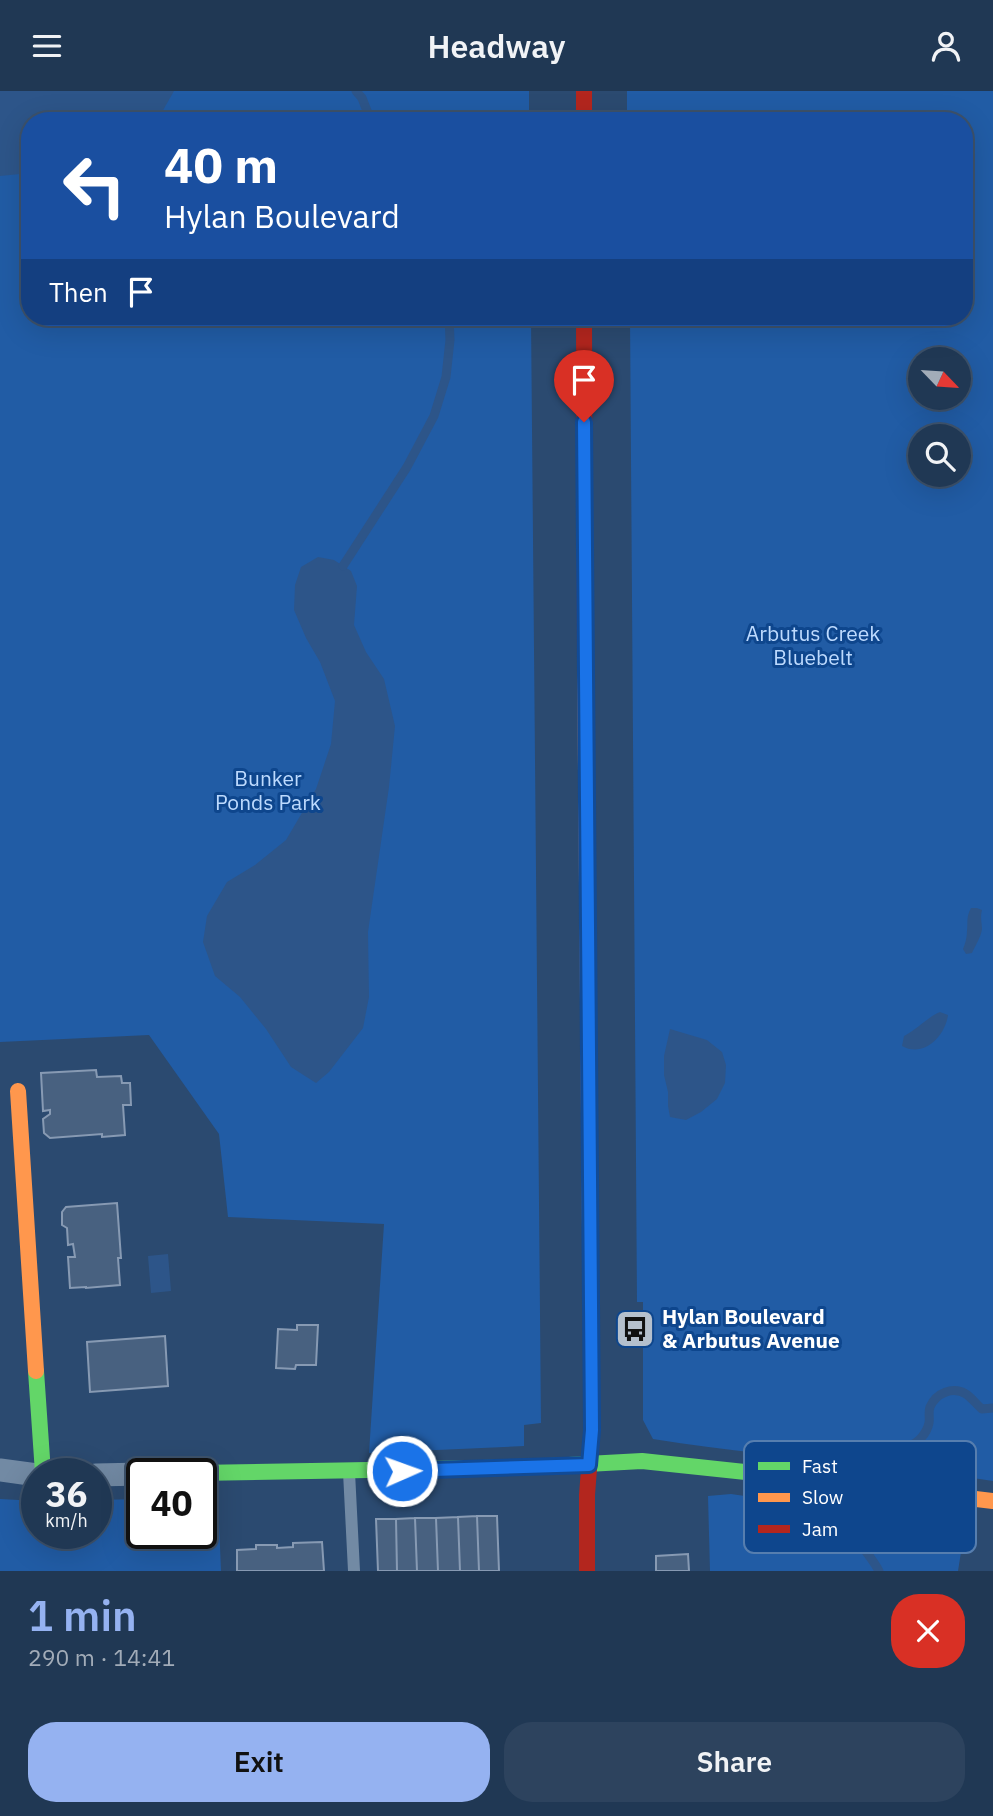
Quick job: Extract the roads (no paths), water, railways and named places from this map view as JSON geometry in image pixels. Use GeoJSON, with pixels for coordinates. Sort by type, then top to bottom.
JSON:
{"type":"FeatureCollection","features":[{"type":"Feature","properties":{"kind":"main road"},"geometry":{"type":"LineString","coordinates":[[584,91],[584,112]]}},
{"type":"Feature","properties":{"kind":"main road"},"geometry":{"type":"LineString","coordinates":[[584,326],[592,1430],[587,1495],[587,1571]]}},
{"type":"Feature","properties":{"kind":"main road"},"geometry":{"type":"LineString","coordinates":[[18,1091],[42,1458]]}},
{"type":"Feature","properties":{"kind":"main road"},"geometry":{"type":"LineString","coordinates":[[217,1473],[349,1472],[642,1461],[744,1472]]}},
{"type":"Feature","properties":{"kind":"street"},"geometry":{"type":"LineString","coordinates":[[0,1470],[21,1473]]}},
{"type":"Feature","properties":{"kind":"lane"},"geometry":{"type":"LineString","coordinates":[[349,1472],[354,1571]]}},
{"type":"Feature","properties":{"kind":"waterway"},"geometry":{"type":"LineString","coordinates":[[356,91],[367,112]]}},
{"type":"Feature","properties":{"kind":"waterway"},"geometry":{"type":"LineString","coordinates":[[343,566],[407,467],[434,416],[446,377],[449,326]]}},
{"type":"Feature","properties":{"kind":"waterway"},"geometry":{"type":"LineString","coordinates":[[917,1441],[928,1427],[929,1409],[936,1398],[945,1392],[961,1392],[982,1409],[993,1408]]}},
{"type":"Feature","properties":{"kind":"waterway"},"geometry":{"type":"LineString","coordinates":[[867,1553],[879,1571]]}},
{"type":"Feature","properties":{"kind":"place","name":"Hylan Boulevard & Arbutus Avenue"},"geometry":{"type":"Point","coordinates":[635,1329]}},
{"type":"Feature","properties":{"kind":"park label","name":"Arbutus Creek Bluebelt"},"geometry":{"type":"Point","coordinates":[813,646]}},
{"type":"Feature","properties":{"kind":"park label","name":"Bunker Ponds Park"},"geometry":{"type":"Point","coordinates":[268,791]}}]}
